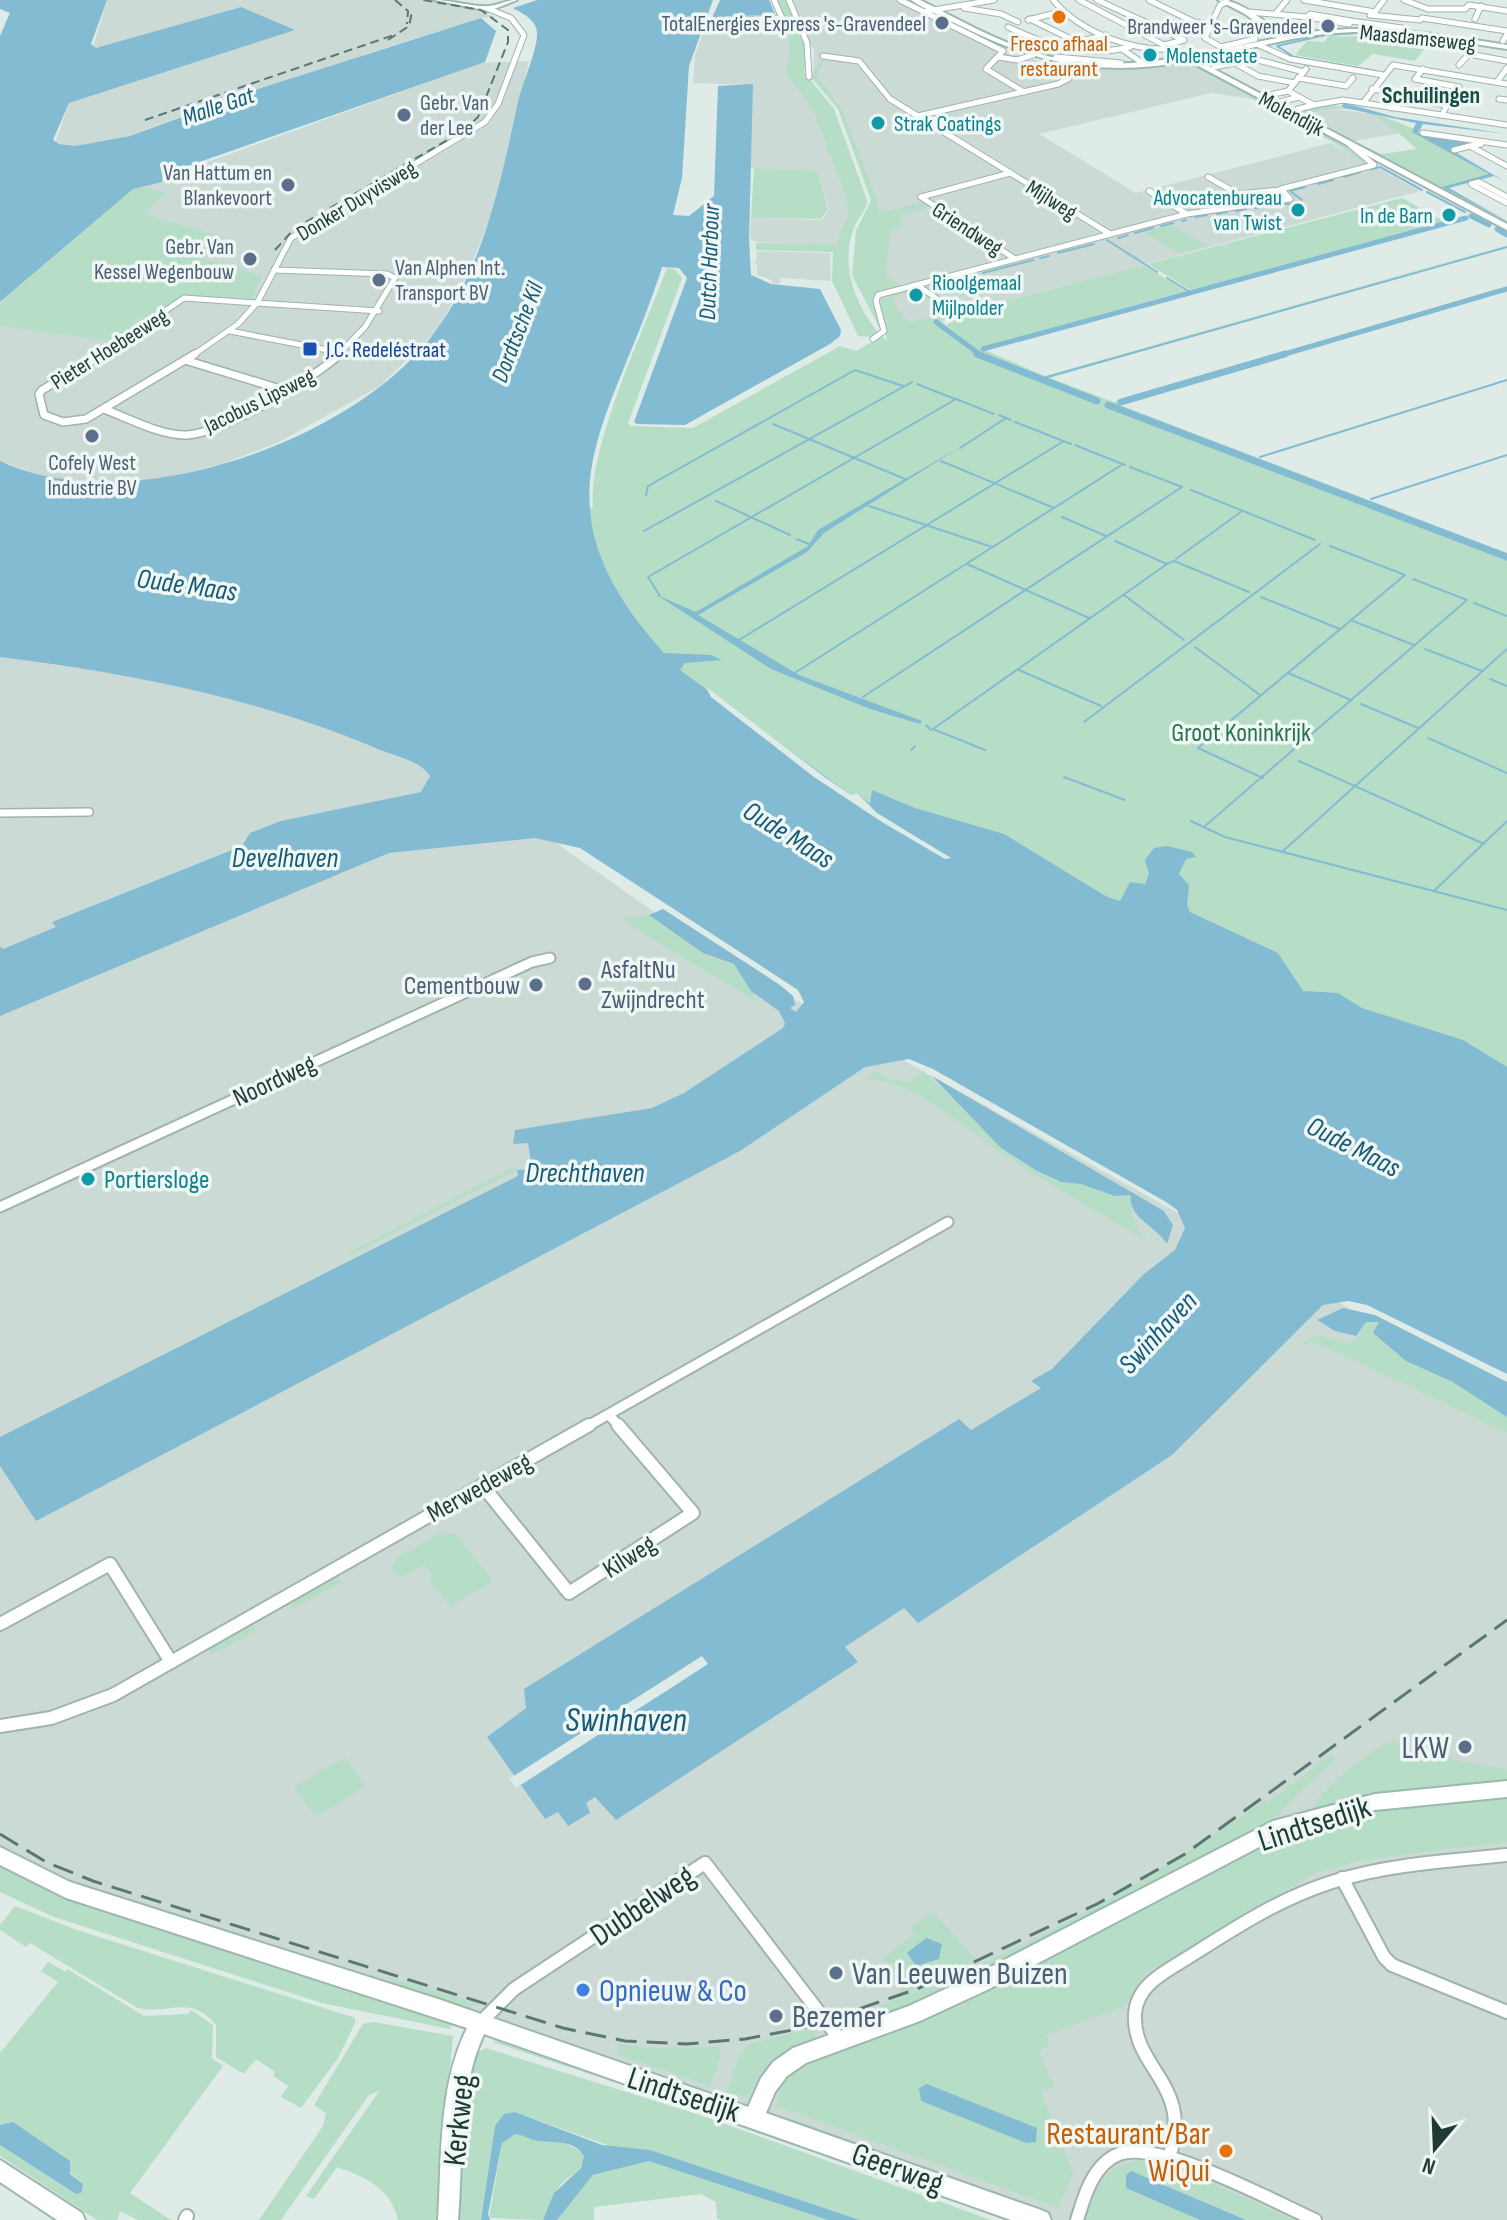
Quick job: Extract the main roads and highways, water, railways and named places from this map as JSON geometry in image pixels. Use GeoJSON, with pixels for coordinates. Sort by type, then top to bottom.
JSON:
{"type":"FeatureCollection","features":[{"type":"Feature","properties":{"kind":"water","name":"Malle Gat"},"geometry":{"type":"Polygon","coordinates":[[[0,0],[107,0],[91,44],[96,48],[241,7],[295,30],[69,103],[53,140],[75,146],[130,136],[255,90],[481,18],[496,31],[485,62],[185,167],[162,177],[162,182],[133,189],[0,302],[0,36],[10,13],[0,9],[0,0]]]}},
{"type":"Feature","properties":{"kind":"water"},"geometry":{"type":"Polygon","coordinates":[[[537,0],[713,0],[689,66],[682,178],[673,215],[689,216],[714,196],[718,86],[753,84],[751,275],[771,284],[820,289],[841,330],[840,336],[830,344],[685,425],[637,424],[634,422],[687,278],[679,268],[662,267],[604,420],[592,463],[590,507],[599,551],[622,599],[664,653],[711,655],[722,660],[685,663],[680,670],[851,795],[857,793],[870,804],[872,790],[915,808],[1004,834],[1107,897],[1120,901],[1130,882],[1145,884],[1149,874],[1145,860],[1154,848],[1167,846],[1192,852],[1196,857],[1186,859],[1179,874],[1189,885],[1187,905],[1190,912],[1278,953],[1303,991],[1338,993],[1362,1008],[1463,1040],[1507,1067],[1507,1374],[1367,1305],[1348,1301],[1323,1305],[1172,1455],[918,1623],[904,1608],[845,1647],[858,1662],[616,1820],[595,1797],[586,1803],[590,1813],[568,1826],[558,1812],[545,1819],[487,1737],[526,1708],[524,1689],[959,1419],[971,1430],[1041,1388],[1031,1381],[1052,1369],[1144,1274],[1175,1250],[1185,1228],[1177,1210],[1166,1202],[933,1069],[909,1059],[865,1067],[740,1151],[36,1521],[0,1466],[0,1437],[518,1176],[517,1170],[532,1169],[528,1143],[513,1144],[515,1130],[652,1108],[684,1093],[783,1028],[785,1023],[779,1011],[751,991],[734,964],[703,953],[649,915],[663,909],[780,985],[793,996],[795,1005],[790,1008],[796,1012],[804,1002],[798,990],[580,848],[535,838],[389,853],[0,1016],[0,946],[3,949],[56,927],[52,922],[242,846],[250,833],[281,821],[421,792],[430,776],[421,767],[403,758],[243,703],[147,680],[0,657],[0,461],[52,477],[111,482],[173,476],[236,460],[298,436],[353,405],[401,369],[437,329],[454,303],[479,249],[498,191],[518,102],[537,40],[535,24],[513,8],[537,0]]]}},
{"type":"Feature","properties":{"kind":"water"},"geometry":{"type":"Polygon","coordinates":[[[720,0],[769,0],[775,14],[712,18],[720,0]]]}},
{"type":"Feature","properties":{"kind":"water"},"geometry":{"type":"Polygon","coordinates":[[[1345,103],[1395,117],[1507,134],[1423,124],[1418,133],[1474,143],[1450,149],[1507,183],[1494,176],[1449,188],[1507,221],[1442,187],[1489,174],[1412,132],[1416,123],[1341,106],[1345,103]]]}},
{"type":"Feature","properties":{"kind":"water"},"geometry":{"type":"Polygon","coordinates":[[[960,447],[824,533],[807,552],[698,615],[799,675],[922,721],[920,724],[870,709],[771,669],[657,595],[696,612],[808,546],[818,530],[960,447]]]}},
{"type":"Feature","properties":{"kind":"water"},"geometry":{"type":"Polygon","coordinates":[[[932,1076],[1164,1211],[1173,1225],[1167,1244],[1133,1209],[1131,1195],[1115,1196],[1081,1184],[1061,1182],[1037,1171],[1001,1148],[932,1076]]]}},
{"type":"Feature","properties":{"kind":"water"},"geometry":{"type":"Polygon","coordinates":[[[1343,1308],[1375,1315],[1507,1382],[1507,1417],[1451,1381],[1406,1361],[1373,1333],[1379,1322],[1366,1322],[1356,1336],[1335,1331],[1317,1320],[1343,1308]]]}},
{"type":"Feature","properties":{"kind":"water"},"geometry":{"type":"Polygon","coordinates":[[[926,1938],[942,1944],[939,1959],[916,1966],[907,1953],[926,1938]]]}},
{"type":"Feature","properties":{"kind":"water"},"geometry":{"type":"Polygon","coordinates":[[[927,2084],[1037,2128],[1036,2142],[1026,2143],[921,2101],[919,2088],[927,2084]]]}},
{"type":"Feature","properties":{"kind":"water"},"geometry":{"type":"Polygon","coordinates":[[[515,2112],[602,2145],[650,2150],[860,2220],[828,2220],[649,2161],[593,2175],[557,2220],[543,2220],[554,2193],[581,2168],[584,2156],[568,2144],[515,2134],[502,2143],[488,2214],[490,2220],[481,2220],[495,2126],[504,2114],[515,2112]]]}},
{"type":"Feature","properties":{"kind":"water"},"geometry":{"type":"Polygon","coordinates":[[[13,2122],[70,2161],[70,2174],[83,2184],[82,2192],[76,2194],[0,2145],[0,2125],[13,2122]]]}},
{"type":"Feature","properties":{"kind":"water"},"geometry":{"type":"Polygon","coordinates":[[[1131,2171],[1246,2220],[1200,2220],[1126,2188],[1126,2175],[1131,2171]]]}},
{"type":"Feature","properties":{"kind":"waterway"},"geometry":{"type":"LineString","coordinates":[[1375,32],[1325,35],[1277,46],[1294,57],[1376,71]]}},
{"type":"Feature","properties":{"kind":"waterway"},"geometry":{"type":"LineString","coordinates":[[1372,169],[1380,167],[1422,190]]}},
{"type":"Feature","properties":{"kind":"waterway"},"geometry":{"type":"LineString","coordinates":[[1344,177],[1360,172]]}},
{"type":"Feature","properties":{"kind":"waterway"},"geometry":{"type":"LineString","coordinates":[[1318,184],[1333,180]]}},
{"type":"Feature","properties":{"kind":"waterway"},"geometry":{"type":"LineString","coordinates":[[1302,200],[1290,191],[1305,187]]}},
{"type":"Feature","properties":{"kind":"waterway"},"geometry":{"type":"LineString","coordinates":[[1427,192],[1465,212]]}},
{"type":"Feature","properties":{"kind":"waterway"},"geometry":{"type":"LineString","coordinates":[[1285,204],[1293,204]]}},
{"type":"Feature","properties":{"kind":"waterway"},"geometry":{"type":"LineString","coordinates":[[1255,208],[1277,205]]}},
{"type":"Feature","properties":{"kind":"waterway"},"geometry":{"type":"LineString","coordinates":[[1236,211],[1246,209]]}},
{"type":"Feature","properties":{"kind":"waterway"},"geometry":{"type":"LineString","coordinates":[[1217,214],[1227,212]]}},
{"type":"Feature","properties":{"kind":"waterway"},"geometry":{"type":"LineString","coordinates":[[1195,217],[1207,215]]}},
{"type":"Feature","properties":{"kind":"waterway"},"geometry":{"type":"LineString","coordinates":[[1471,216],[1489,225]]}},
{"type":"Feature","properties":{"kind":"waterway"},"geometry":{"type":"LineString","coordinates":[[983,349],[1466,218]]}},
{"type":"Feature","properties":{"kind":"waterway"},"geometry":{"type":"LineString","coordinates":[[1182,221],[1186,220]]}},
{"type":"Feature","properties":{"kind":"waterway"},"geometry":{"type":"LineString","coordinates":[[1161,226],[1173,223]]}},
{"type":"Feature","properties":{"kind":"waterway"},"geometry":{"type":"LineString","coordinates":[[1135,233],[1153,228]]}},
{"type":"Feature","properties":{"kind":"waterway"},"geometry":{"type":"LineString","coordinates":[[1497,229],[1507,235]]}},
{"type":"Feature","properties":{"kind":"waterway"},"geometry":{"type":"LineString","coordinates":[[1118,238],[1128,235]]}},
{"type":"Feature","properties":{"kind":"waterway"},"geometry":{"type":"LineString","coordinates":[[1107,240],[1157,272]]}},
{"type":"Feature","properties":{"kind":"waterway"},"geometry":{"type":"LineString","coordinates":[[1058,253],[1094,244]]}},
{"type":"Feature","properties":{"kind":"waterway"},"geometry":{"type":"LineString","coordinates":[[1040,379],[1507,247]]}},
{"type":"Feature","properties":{"kind":"waterway"},"geometry":{"type":"LineString","coordinates":[[1040,258],[1049,256]]}},
{"type":"Feature","properties":{"kind":"waterway"},"geometry":{"type":"LineString","coordinates":[[983,273],[1033,260]]}},
{"type":"Feature","properties":{"kind":"waterway"},"geometry":{"type":"LineString","coordinates":[[935,285],[978,274]]}},
{"type":"Feature","properties":{"kind":"waterway"},"geometry":{"type":"LineString","coordinates":[[1167,278],[1190,292]]}},
{"type":"Feature","properties":{"kind":"waterway"},"geometry":{"type":"LineString","coordinates":[[1278,356],[1507,289]]}},
{"type":"Feature","properties":{"kind":"waterway"},"geometry":{"type":"LineString","coordinates":[[936,322],[982,356]]}},
{"type":"Feature","properties":{"kind":"waterway"},"geometry":{"type":"LineString","coordinates":[[977,354],[982,356]]}},
{"type":"Feature","properties":{"kind":"waterway"},"geometry":{"type":"LineString","coordinates":[[1121,402],[1285,354]]}},
{"type":"Feature","properties":{"kind":"waterway"},"geometry":{"type":"LineString","coordinates":[[982,356],[1097,401]]}},
{"type":"Feature","properties":{"kind":"waterway"},"geometry":{"type":"LineString","coordinates":[[646,495],[648,486],[855,370],[903,386]]}},
{"type":"Feature","properties":{"kind":"waterway"},"geometry":{"type":"LineString","coordinates":[[1260,457],[1507,380]]}},
{"type":"Feature","properties":{"kind":"waterway"},"geometry":{"type":"LineString","coordinates":[[809,439],[912,382]]}},
{"type":"Feature","properties":{"kind":"waterway"},"geometry":{"type":"LineString","coordinates":[[917,384],[955,399]]}},
{"type":"Feature","properties":{"kind":"waterway"},"geometry":{"type":"LineString","coordinates":[[854,458],[956,399],[994,414]]}},
{"type":"Feature","properties":{"kind":"waterway"},"geometry":{"type":"LineString","coordinates":[[1108,405],[1507,557]]}},
{"type":"Feature","properties":{"kind":"waterway"},"geometry":{"type":"LineString","coordinates":[[999,415],[1011,420]]}},
{"type":"Feature","properties":{"kind":"waterway"},"geometry":{"type":"LineString","coordinates":[[960,448],[1006,418]]}},
{"type":"Feature","properties":{"kind":"waterway"},"geometry":{"type":"LineString","coordinates":[[1015,422],[1064,441]]}},
{"type":"Feature","properties":{"kind":"waterway"},"geometry":{"type":"LineString","coordinates":[[773,424],[809,439]]}},
{"type":"Feature","properties":{"kind":"waterway"},"geometry":{"type":"LineString","coordinates":[[644,531],[809,439]]}},
{"type":"Feature","properties":{"kind":"waterway"},"geometry":{"type":"LineString","coordinates":[[809,439],[854,458]]}},
{"type":"Feature","properties":{"kind":"waterway"},"geometry":{"type":"LineString","coordinates":[[995,483],[1064,441]]}},
{"type":"Feature","properties":{"kind":"waterway"},"geometry":{"type":"LineString","coordinates":[[1064,441],[1071,444]]}},
{"type":"Feature","properties":{"kind":"waterway"},"geometry":{"type":"LineString","coordinates":[[1075,445],[1123,464]]}},
{"type":"Feature","properties":{"kind":"waterway"},"geometry":{"type":"LineString","coordinates":[[1371,499],[1507,455]]}},
{"type":"Feature","properties":{"kind":"waterway"},"geometry":{"type":"LineString","coordinates":[[751,517],[854,458]]}},
{"type":"Feature","properties":{"kind":"waterway"},"geometry":{"type":"LineString","coordinates":[[854,458],[905,479]]}},
{"type":"Feature","properties":{"kind":"waterway"},"geometry":{"type":"LineString","coordinates":[[941,461],[995,483]]}},
{"type":"Feature","properties":{"kind":"waterway"},"geometry":{"type":"LineString","coordinates":[[1054,508],[1123,464]]}},
{"type":"Feature","properties":{"kind":"waterway"},"geometry":{"type":"LineString","coordinates":[[1026,590],[1182,487],[1130,467]]}},
{"type":"Feature","properties":{"kind":"waterway"},"geometry":{"type":"LineString","coordinates":[[927,525],[995,483]]}},
{"type":"Feature","properties":{"kind":"waterway"},"geometry":{"type":"LineString","coordinates":[[995,483],[1054,508]]}},
{"type":"Feature","properties":{"kind":"waterway"},"geometry":{"type":"LineString","coordinates":[[1191,490],[1315,540]]}},
{"type":"Feature","properties":{"kind":"waterway"},"geometry":{"type":"LineString","coordinates":[[716,501],[751,517]]}},
{"type":"Feature","properties":{"kind":"waterway"},"geometry":{"type":"LineString","coordinates":[[869,506],[927,525]]}},
{"type":"Feature","properties":{"kind":"waterway"},"geometry":{"type":"LineString","coordinates":[[793,674],[1054,508]]}},
{"type":"Feature","properties":{"kind":"waterway"},"geometry":{"type":"LineString","coordinates":[[1176,559],[1242,511]]}},
{"type":"Feature","properties":{"kind":"waterway"},"geometry":{"type":"LineString","coordinates":[[660,596],[648,577],[751,517]]}},
{"type":"Feature","properties":{"kind":"waterway"},"geometry":{"type":"LineString","coordinates":[[751,517],[790,535]]}},
{"type":"Feature","properties":{"kind":"waterway"},"geometry":{"type":"LineString","coordinates":[[1062,517],[1106,536]]}},
{"type":"Feature","properties":{"kind":"waterway"},"geometry":{"type":"LineString","coordinates":[[739,640],[927,525]]}},
{"type":"Feature","properties":{"kind":"waterway"},"geometry":{"type":"LineString","coordinates":[[927,525],[992,547]]}},
{"type":"Feature","properties":{"kind":"waterway"},"geometry":{"type":"LineString","coordinates":[[797,539],[811,545]]}},
{"type":"Feature","properties":{"kind":"waterway"},"geometry":{"type":"LineString","coordinates":[[1115,541],[1167,564]]}},
{"type":"Feature","properties":{"kind":"waterway"},"geometry":{"type":"LineString","coordinates":[[1084,722],[1320,544]]}},
{"type":"Feature","properties":{"kind":"waterway"},"geometry":{"type":"LineString","coordinates":[[1261,777],[1198,748],[1405,575],[1330,546]]}},
{"type":"Feature","properties":{"kind":"waterway"},"geometry":{"type":"LineString","coordinates":[[1167,564],[1174,561],[1249,592]]}},
{"type":"Feature","properties":{"kind":"waterway"},"geometry":{"type":"LineString","coordinates":[[967,564],[1026,590]]}},
{"type":"Feature","properties":{"kind":"waterway"},"geometry":{"type":"LineString","coordinates":[[985,750],[933,729],[1167,564]]}},
{"type":"Feature","properties":{"kind":"waterway"},"geometry":{"type":"LineString","coordinates":[[1261,777],[1467,600],[1413,579]]}},
{"type":"Feature","properties":{"kind":"waterway"},"geometry":{"type":"LineString","coordinates":[[863,697],[1026,590]]}},
{"type":"Feature","properties":{"kind":"waterway"},"geometry":{"type":"LineString","coordinates":[[1026,590],[1089,618]]}},
{"type":"Feature","properties":{"kind":"waterway"},"geometry":{"type":"LineString","coordinates":[[1124,595],[1184,640]]}},
{"type":"Feature","properties":{"kind":"waterway"},"geometry":{"type":"LineString","coordinates":[[1261,597],[1340,629]]}},
{"type":"Feature","properties":{"kind":"waterway"},"geometry":{"type":"LineString","coordinates":[[1474,603],[1507,616]]}},
{"type":"Feature","properties":{"kind":"waterway"},"geometry":{"type":"LineString","coordinates":[[1353,621],[1414,645]]}},
{"type":"Feature","properties":{"kind":"waterway"},"geometry":{"type":"LineString","coordinates":[[1195,647],[1260,695]]}},
{"type":"Feature","properties":{"kind":"waterway"},"geometry":{"type":"LineString","coordinates":[[1425,649],[1482,671]]}},
{"type":"Feature","properties":{"kind":"waterway"},"geometry":{"type":"LineString","coordinates":[[1355,786],[1507,649]]}},
{"type":"Feature","properties":{"kind":"waterway"},"geometry":{"type":"LineString","coordinates":[[1019,670],[1101,706]]}},
{"type":"Feature","properties":{"kind":"waterway"},"geometry":{"type":"LineString","coordinates":[[1288,673],[1351,700]]}},
{"type":"Feature","properties":{"kind":"waterway"},"geometry":{"type":"LineString","coordinates":[[1490,679],[1507,686]]}},
{"type":"Feature","properties":{"kind":"waterway"},"geometry":{"type":"LineString","coordinates":[[1361,704],[1418,728]]}},
{"type":"Feature","properties":{"kind":"waterway"},"geometry":{"type":"LineString","coordinates":[[926,725],[931,730]]}},
{"type":"Feature","properties":{"kind":"waterway"},"geometry":{"type":"LineString","coordinates":[[1428,738],[1507,773]]}},
{"type":"Feature","properties":{"kind":"waterway"},"geometry":{"type":"LineString","coordinates":[[911,750],[915,746]]}},
{"type":"Feature","properties":{"kind":"waterway"},"geometry":{"type":"LineString","coordinates":[[1299,761],[1355,786]]}},
{"type":"Feature","properties":{"kind":"waterway"},"geometry":{"type":"LineString","coordinates":[[1064,777],[1125,800]]}},
{"type":"Feature","properties":{"kind":"waterway"},"geometry":{"type":"LineString","coordinates":[[1205,826],[1261,777]]}},
{"type":"Feature","properties":{"kind":"waterway"},"geometry":{"type":"LineString","coordinates":[[1282,852],[1355,786]]}},
{"type":"Feature","properties":{"kind":"waterway"},"geometry":{"type":"LineString","coordinates":[[1355,786],[1483,844]]}},
{"type":"Feature","properties":{"kind":"waterway"},"geometry":{"type":"LineString","coordinates":[[1191,821],[1225,837],[1282,852]]}},
{"type":"Feature","properties":{"kind":"waterway"},"geometry":{"type":"LineString","coordinates":[[1483,844],[1507,821]]}},
{"type":"Feature","properties":{"kind":"waterway"},"geometry":{"type":"LineString","coordinates":[[1435,890],[1483,844]]}},
{"type":"Feature","properties":{"kind":"waterway"},"geometry":{"type":"LineString","coordinates":[[1282,852],[1507,910]]}},
{"type":"Feature","properties":{"kind":"railway"},"geometry":{"type":"LineString","coordinates":[[395,0],[408,11],[407,24]]}},
{"type":"Feature","properties":{"kind":"railway"},"geometry":{"type":"LineString","coordinates":[[275,250],[294,229],[463,131],[478,117],[508,42],[508,30],[481,10],[423,0]]}},
{"type":"Feature","properties":{"kind":"railway"},"geometry":{"type":"LineString","coordinates":[[388,40],[409,26],[412,12]]}},
{"type":"Feature","properties":{"kind":"railway"},"geometry":{"type":"LineString","coordinates":[[145,120],[394,35]]}},
{"type":"Feature","properties":{"kind":"railway"},"geometry":{"type":"LineString","coordinates":[[0,1834],[46,1862],[93,1881],[563,2028],[625,2041],[686,2044],[745,2039],[803,2028],[917,1989],[1097,1904],[1185,1854],[1507,1620]]}},
{"type":"Feature","properties":{"kind":"place","name":"Fresco afhaal restaurant"},"geometry":{"type":"Point","coordinates":[1059,17]}},
{"type":"Feature","properties":{"kind":"place","name":"TotalEnergies Express 's-Gravendeel"},"geometry":{"type":"Point","coordinates":[942,23]}},
{"type":"Feature","properties":{"kind":"place","name":"Brandweer 's-Gravendeel"},"geometry":{"type":"Point","coordinates":[1328,26]}},
{"type":"Feature","properties":{"kind":"place","name":"Molenstaete"},"geometry":{"type":"Point","coordinates":[1150,55]}},
{"type":"Feature","properties":{"kind":"place","name":"Gebr. Van der Lee"},"geometry":{"type":"Point","coordinates":[404,115]}},
{"type":"Feature","properties":{"kind":"place","name":"Strak Coatings"},"geometry":{"type":"Point","coordinates":[878,123]}},
{"type":"Feature","properties":{"kind":"place","name":"Van Hattum en Blankevoort"},"geometry":{"type":"Point","coordinates":[288,185]}},
{"type":"Feature","properties":{"kind":"place","name":"Advocatenbureau van Twist"},"geometry":{"type":"Point","coordinates":[1298,210]}},
{"type":"Feature","properties":{"kind":"place","name":"In de Barn"},"geometry":{"type":"Point","coordinates":[1449,215]}},
{"type":"Feature","properties":{"kind":"place","name":"Gebr. Van Kessel Wegenbouw"},"geometry":{"type":"Point","coordinates":[250,259]}},
{"type":"Feature","properties":{"kind":"place","name":"Van Alphen Int. Transport BV"},"geometry":{"type":"Point","coordinates":[379,280]}},
{"type":"Feature","properties":{"kind":"place","name":"Rioolgemaal Mijlpolder"},"geometry":{"type":"Point","coordinates":[916,295]}},
{"type":"Feature","properties":{"kind":"place","name":"J.C. Redeléstraat"},"geometry":{"type":"Point","coordinates":[310,349]}},
{"type":"Feature","properties":{"kind":"place","name":"Cofely West Industrie BV"},"geometry":{"type":"Point","coordinates":[92,436]}},
{"type":"Feature","properties":{"kind":"place","name":"AsfaltNu Zwijndrecht"},"geometry":{"type":"Point","coordinates":[585,984]}},
{"type":"Feature","properties":{"kind":"place","name":"Cementbouw"},"geometry":{"type":"Point","coordinates":[536,985]}},
{"type":"Feature","properties":{"kind":"place","name":"Portiersloge"},"geometry":{"type":"Point","coordinates":[88,1179]}},
{"type":"Feature","properties":{"kind":"place","name":"LKW"},"geometry":{"type":"Point","coordinates":[1465,1747]}},
{"type":"Feature","properties":{"kind":"place","name":"Van Leeuwen Buizen"},"geometry":{"type":"Point","coordinates":[836,1973]}},
{"type":"Feature","properties":{"kind":"place","name":"Opnieuw & Co"},"geometry":{"type":"Point","coordinates":[583,1990]}},
{"type":"Feature","properties":{"kind":"place","name":"Bezemer"},"geometry":{"type":"Point","coordinates":[776,2016]}},
{"type":"Feature","properties":{"kind":"place","name":"Restaurant/Bar WiQui"},"geometry":{"type":"Point","coordinates":[1226,2151]}},
{"type":"Feature","properties":{"kind":"district","name":"Schuilingen"},"geometry":{"type":"Point","coordinates":[1431,95]}},
{"type":"Feature","properties":{"kind":"water label","name":"Dutch Harbour"},"geometry":{"type":"Point","coordinates":[709,262]}},
{"type":"Feature","properties":{"kind":"water label","name":"Dordtsche Kil"},"geometry":{"type":"Point","coordinates":[517,332]}},
{"type":"Feature","properties":{"kind":"water label","name":"Oude Maas"},"geometry":{"type":"Point","coordinates":[187,584]}},
{"type":"Feature","properties":{"kind":"water label","name":"Oude Maas"},"geometry":{"type":"Point","coordinates":[789,834]}},
{"type":"Feature","properties":{"kind":"water label","name":"Develhaven"},"geometry":{"type":"Point","coordinates":[285,857]}},
{"type":"Feature","properties":{"kind":"water label","name":"Oude Maas"},"geometry":{"type":"Point","coordinates":[1354,1146]}},
{"type":"Feature","properties":{"kind":"water label","name":"Drechthaven"},"geometry":{"type":"Point","coordinates":[585,1172]}},
{"type":"Feature","properties":{"kind":"water label","name":"Swinhaven"},"geometry":{"type":"Point","coordinates":[1157,1332]}},
{"type":"Feature","properties":{"kind":"water label","name":"Swinhaven"},"geometry":{"type":"Point","coordinates":[626,1719]}},
{"type":"Feature","properties":{"kind":"park label","name":"Groot Koninkrijk"},"geometry":{"type":"Point","coordinates":[1241,732]}}]}
